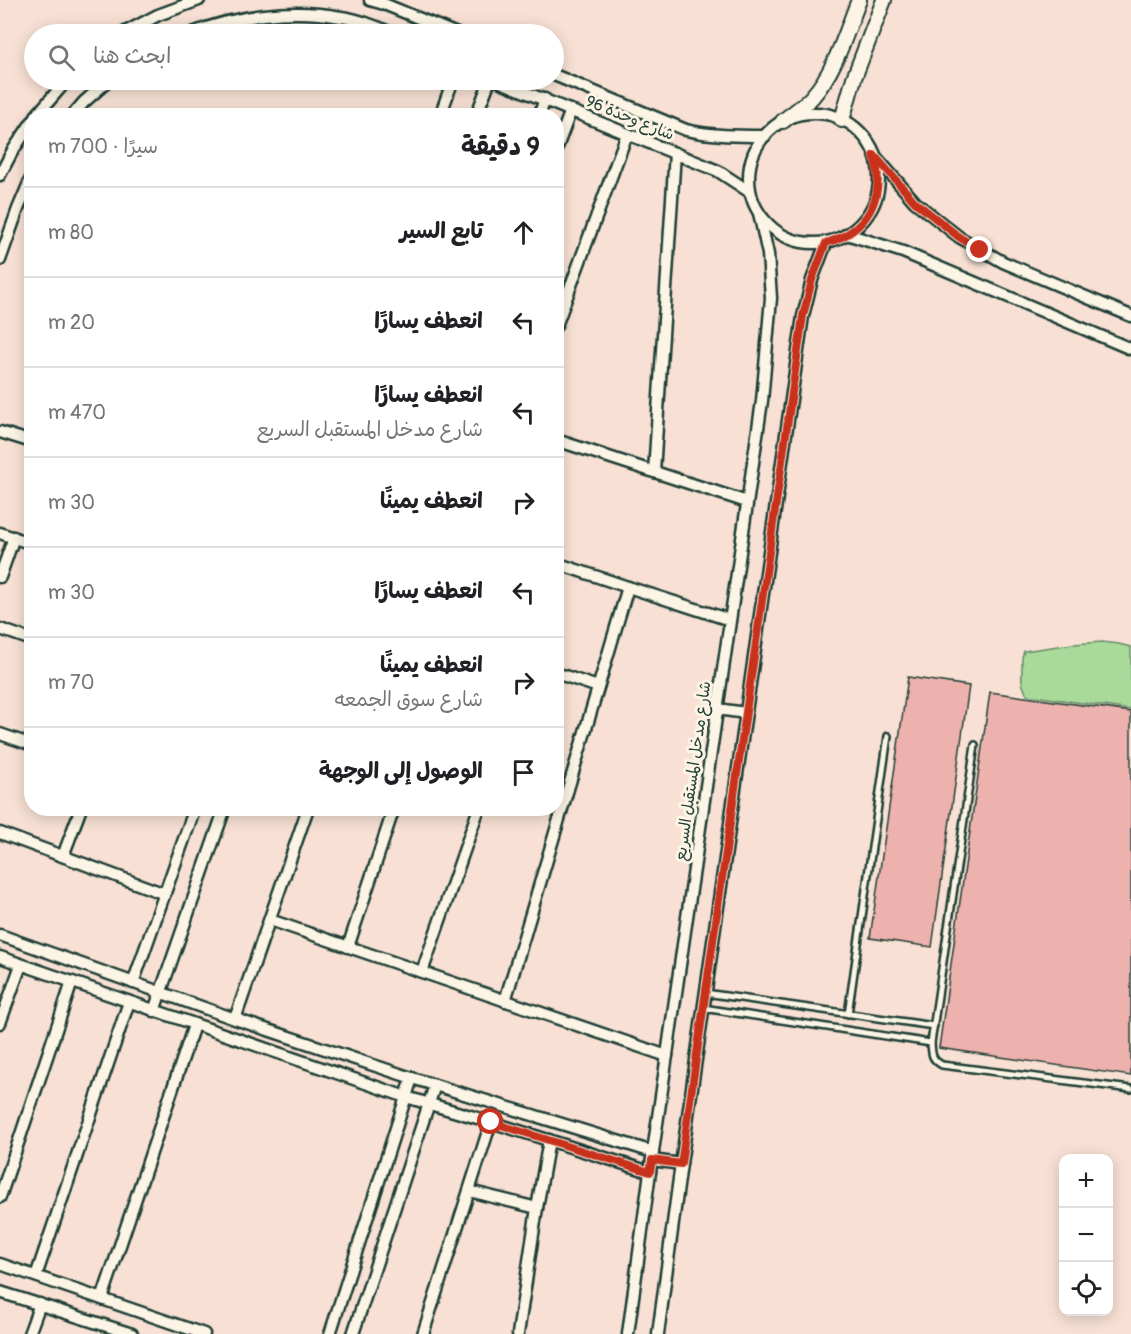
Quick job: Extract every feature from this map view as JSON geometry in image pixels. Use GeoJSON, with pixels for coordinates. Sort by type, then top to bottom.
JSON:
{"type":"FeatureCollection","features":[{"type":"Feature","properties":{"kind":"street"},"geometry":{"type":"LineString","coordinates":[[141,24],[158,15],[199,0]]}},
{"type":"Feature","properties":{"kind":"street"},"geometry":{"type":"LineString","coordinates":[[370,0],[433,24]]}},
{"type":"Feature","properties":{"kind":"street"},"geometry":{"type":"LineString","coordinates":[[859,0],[831,70],[822,84],[812,97],[765,136],[758,145],[750,168],[750,192],[753,203],[765,222],[783,235],[804,242],[826,243],[857,227],[873,206],[878,180],[874,155]]}},
{"type":"Feature","properties":{"kind":"street"},"geometry":{"type":"LineString","coordinates":[[842,120],[854,78],[884,0]]}},
{"type":"Feature","properties":{"kind":"street"},"geometry":{"type":"LineString","coordinates":[[222,24],[270,15],[304,13],[343,17],[368,24]]}},
{"type":"Feature","properties":{"kind":"street","name":"شارع وحدة 96"},"geometry":{"type":"LineString","coordinates":[[564,79],[686,130],[724,136],[765,136]]}},
{"type":"Feature","properties":{"kind":"street"},"geometry":{"type":"LineString","coordinates":[[43,108],[58,90]]}},
{"type":"Feature","properties":{"kind":"street"},"geometry":{"type":"LineString","coordinates":[[79,108],[98,90]]}},
{"type":"Feature","properties":{"kind":"street"},"geometry":{"type":"LineString","coordinates":[[443,108],[449,90]]}},
{"type":"Feature","properties":{"kind":"street"},"geometry":{"type":"LineString","coordinates":[[480,108],[486,90]]}},
{"type":"Feature","properties":{"kind":"street","name":"شارع وحدة 96"},"geometry":{"type":"LineString","coordinates":[[522,90],[718,171],[750,192]]}},
{"type":"Feature","properties":{"kind":"street"},"geometry":{"type":"LineString","coordinates":[[542,108],[545,99]]}},
{"type":"Feature","properties":{"kind":"street"},"geometry":{"type":"LineString","coordinates":[[564,127],[570,110]]}},
{"type":"Feature","properties":{"kind":"street"},"geometry":{"type":"LineString","coordinates":[[783,121],[806,114],[824,115],[842,120],[861,135],[874,155],[915,202],[959,237],[1003,262],[1131,316]]}},
{"type":"Feature","properties":{"kind":"street"},"geometry":{"type":"LineString","coordinates":[[564,304],[627,134]]}},
{"type":"Feature","properties":{"kind":"street"},"geometry":{"type":"LineString","coordinates":[[0,175],[24,137]]}},
{"type":"Feature","properties":{"kind":"street"},"geometry":{"type":"LineString","coordinates":[[654,472],[675,153]]}},
{"type":"Feature","properties":{"kind":"street"},"geometry":{"type":"LineString","coordinates":[[0,260],[24,194]]}},
{"type":"Feature","properties":{"kind":"street","name":"شارع مدخل المستقبل السريع"},"geometry":{"type":"LineString","coordinates":[[628,1334],[763,391],[771,298],[768,254],[759,213]]}},
{"type":"Feature","properties":{"kind":"street"},"geometry":{"type":"LineString","coordinates":[[847,234],[903,252],[1131,348]]}},
{"type":"Feature","properties":{"kind":"street"},"geometry":{"type":"LineString","coordinates":[[658,1334],[803,316],[812,280],[826,243]]}},
{"type":"Feature","properties":{"kind":"street"},"geometry":{"type":"LineString","coordinates":[[0,432],[24,440]]}},
{"type":"Feature","properties":{"kind":"street"},"geometry":{"type":"LineString","coordinates":[[564,443],[747,502]]}},
{"type":"Feature","properties":{"kind":"street"},"geometry":{"type":"LineString","coordinates":[[0,533],[24,540]]}},
{"type":"Feature","properties":{"kind":"street"},"geometry":{"type":"LineString","coordinates":[[0,577],[14,537]]}},
{"type":"Feature","properties":{"kind":"street"},"geometry":{"type":"LineString","coordinates":[[564,566],[730,620]]}},
{"type":"Feature","properties":{"kind":"street"},"geometry":{"type":"LineString","coordinates":[[564,802],[627,587]]}},
{"type":"Feature","properties":{"kind":"street"},"geometry":{"type":"LineString","coordinates":[[0,629],[24,636]]}},
{"type":"Feature","properties":{"kind":"street"},"geometry":{"type":"LineString","coordinates":[[564,676],[598,687]]}},
{"type":"Feature","properties":{"kind":"street"},"geometry":{"type":"LineString","coordinates":[[717,709],[746,713]]}},
{"type":"Feature","properties":{"kind":"street"},"geometry":{"type":"LineString","coordinates":[[0,734],[24,742]]}},
{"type":"Feature","properties":{"kind":"street"},"geometry":{"type":"LineString","coordinates":[[63,856],[78,816]]}},
{"type":"Feature","properties":{"kind":"street"},"geometry":{"type":"LineString","coordinates":[[133,983],[192,816]]}},
{"type":"Feature","properties":{"kind":"street"},"geometry":{"type":"LineString","coordinates":[[154,1011],[222,816]]}},
{"type":"Feature","properties":{"kind":"street"},"geometry":{"type":"LineString","coordinates":[[235,1019],[305,816]]}},
{"type":"Feature","properties":{"kind":"street"},"geometry":{"type":"LineString","coordinates":[[348,947],[391,816]]}},
{"type":"Feature","properties":{"kind":"street"},"geometry":{"type":"LineString","coordinates":[[422,972],[475,816]]}},
{"type":"Feature","properties":{"kind":"street"},"geometry":{"type":"LineString","coordinates":[[505,1001],[560,816]]}},
{"type":"Feature","properties":{"kind":"street"},"geometry":{"type":"LineString","coordinates":[[0,833],[165,894]]}},
{"type":"Feature","properties":{"kind":"street"},"geometry":{"type":"LineString","coordinates":[[270,920],[667,1056]]}},
{"type":"Feature","properties":{"kind":"street"},"geometry":{"type":"LineString","coordinates":[[0,936],[235,1019],[681,1164]]}},
{"type":"Feature","properties":{"kind":"street"},"geometry":{"type":"LineString","coordinates":[[0,957],[406,1097],[650,1172]]}},
{"type":"Feature","properties":{"kind":"street"},"geometry":{"type":"LineString","coordinates":[[0,1023],[21,965]]}},
{"type":"Feature","properties":{"kind":"street"},"geometry":{"type":"LineString","coordinates":[[0,1197],[72,982]]}},
{"type":"Feature","properties":{"kind":"street"},"geometry":{"type":"LineString","coordinates":[[36,1276],[129,1002]]}},
{"type":"Feature","properties":{"kind":"street"},"geometry":{"type":"LineString","coordinates":[[102,1299],[194,1025]]}},
{"type":"Feature","properties":{"kind":"street"},"geometry":{"type":"LineString","coordinates":[[330,1334],[412,1078]]}},
{"type":"Feature","properties":{"kind":"street"},"geometry":{"type":"LineString","coordinates":[[353,1334],[435,1085]]}},
{"type":"Feature","properties":{"kind":"street"},"geometry":{"type":"LineString","coordinates":[[423,1334],[491,1122]]}},
{"type":"Feature","properties":{"kind":"street"},"geometry":{"type":"LineString","coordinates":[[518,1334],[549,1140]]}},
{"type":"Feature","properties":{"kind":"street"},"geometry":{"type":"LineString","coordinates":[[469,1191],[537,1208]]}},
{"type":"Feature","properties":{"kind":"street"},"geometry":{"type":"LineString","coordinates":[[359,1244],[380,1250]]}},
{"type":"Feature","properties":{"kind":"street"},"geometry":{"type":"LineString","coordinates":[[0,1264],[204,1334]]}},
{"type":"Feature","properties":{"kind":"street"},"geometry":{"type":"LineString","coordinates":[[0,1292],[40,1304],[108,1330],[132,1334]]}},
{"type":"Feature","properties":{"kind":"street"},"geometry":{"type":"LineString","coordinates":[[29,1334],[40,1304]]}},
{"type":"Feature","properties":{"kind":"lane"},"geometry":{"type":"LineString","coordinates":[[848,1014],[888,736]]}},
{"type":"Feature","properties":{"kind":"lane"},"geometry":{"type":"LineString","coordinates":[[975,745],[931,1043],[932,1056],[942,1065],[1131,1089]]}},
{"type":"Feature","properties":{"kind":"lane"},"geometry":{"type":"LineString","coordinates":[[705,993],[934,1026]]}},
{"type":"Feature","properties":{"kind":"lane"},"geometry":{"type":"LineString","coordinates":[[703,1008],[931,1043]]}},
{"type":"Feature","properties":{"kind":"green space"},"geometry":{"type":"Polygon","coordinates":[[[1102,642],[1131,647],[1131,710],[1027,695],[1022,680],[1024,651],[1102,642]]]}},
{"type":"Feature","properties":{"kind":"building"},"geometry":{"type":"Polygon","coordinates":[[[908,677],[969,686],[932,947],[870,938],[908,677]]]}},
{"type":"Feature","properties":{"kind":"building"},"geometry":{"type":"Polygon","coordinates":[[[990,692],[1131,712],[1131,1076],[939,1048],[990,692]]]}},
{"type":"Feature","properties":{"kind":"route"},"geometry":{"type":"LineString","coordinates":[[491,1122],[650,1172],[652,1160],[681,1164],[803,316],[812,280],[826,243],[837,240],[857,227],[873,206],[878,180],[874,155],[915,202],[959,237],[980,250]]}}]}
